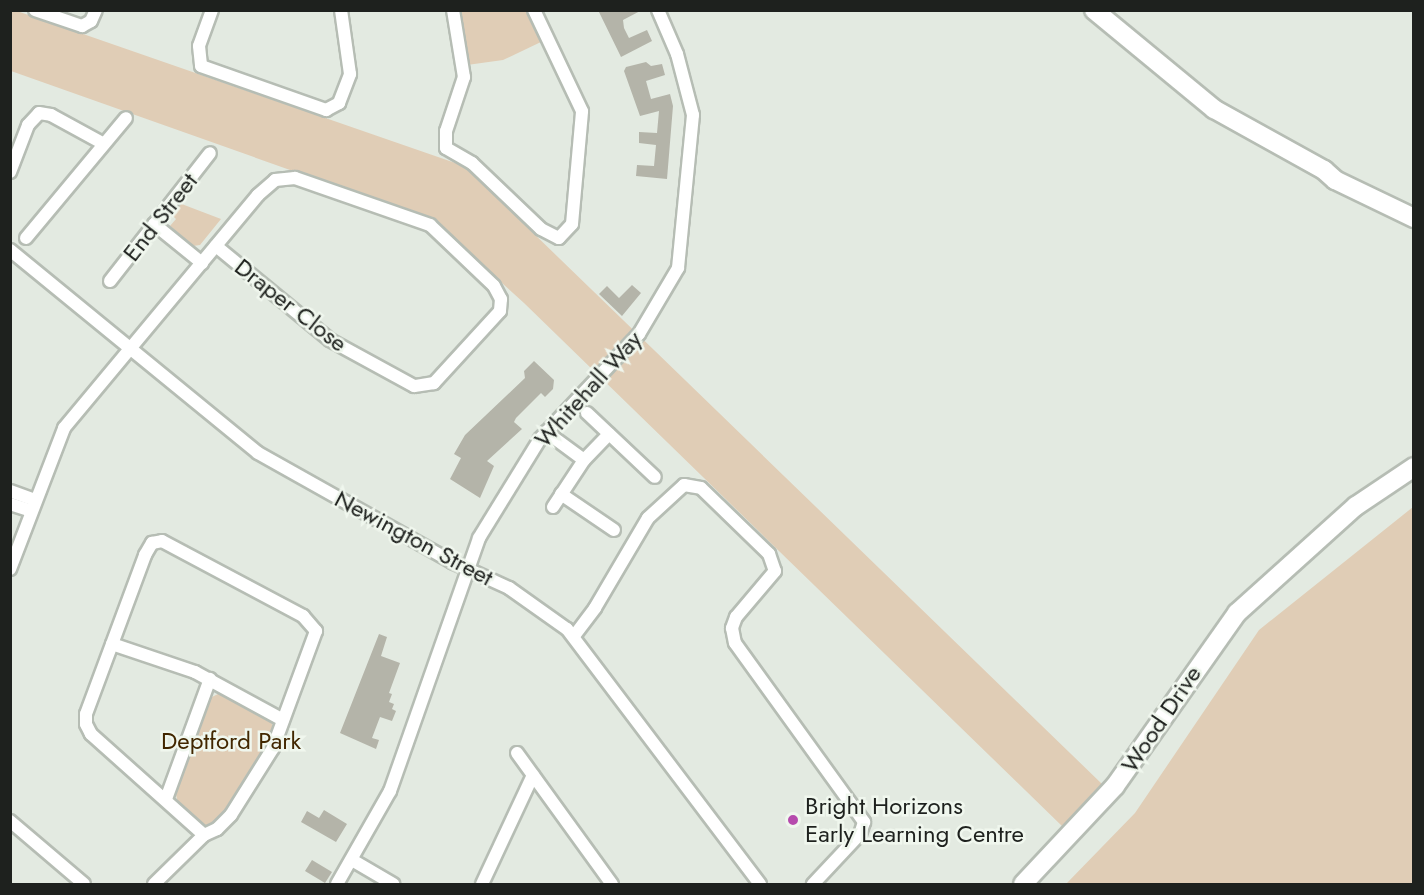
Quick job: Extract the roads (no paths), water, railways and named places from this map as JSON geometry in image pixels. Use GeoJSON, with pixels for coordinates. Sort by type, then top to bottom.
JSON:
{"type":"FeatureCollection","features":[{"type":"Feature","properties":{"kind":"street"},"geometry":{"type":"LineString","coordinates":[[35,10],[82,26],[91,21],[96,10]]}},
{"type":"Feature","properties":{"kind":"street"},"geometry":{"type":"LineString","coordinates":[[212,10],[199,46],[201,66],[326,110],[339,104],[350,74],[341,10]]}},
{"type":"Feature","properties":{"kind":"street"},"geometry":{"type":"LineString","coordinates":[[453,10],[464,77],[446,131],[446,148],[472,163],[541,229],[559,238],[572,224],[582,111],[534,10]]}},
{"type":"Feature","properties":{"kind":"street","name":"Whitehall Way"},"geometry":{"type":"LineString","coordinates":[[337,885],[390,791],[479,538],[546,432],[639,334],[681,259],[693,115],[677,54],[658,10]]}},
{"type":"Feature","properties":{"kind":"street"},"geometry":{"type":"LineString","coordinates":[[1094,10],[1191,93],[1324,170],[1413,205]]}},
{"type":"Feature","properties":{"kind":"street"},"geometry":{"type":"LineString","coordinates":[[10,172],[28,125],[39,113],[51,115],[104,144]]}},
{"type":"Feature","properties":{"kind":"street"},"geometry":{"type":"LineString","coordinates":[[26,238],[126,118]]}},
{"type":"Feature","properties":{"kind":"street","name":"End Street"},"geometry":{"type":"LineString","coordinates":[[110,281],[210,153]]}},
{"type":"Feature","properties":{"kind":"street"},"geometry":{"type":"LineString","coordinates":[[1324,170],[1335,180],[1413,218]]}},
{"type":"Feature","properties":{"kind":"street","name":"Draper Close"},"geometry":{"type":"LineString","coordinates":[[10,569],[64,428],[130,348],[202,263],[216,246],[265,188],[282,177],[295,178],[430,225],[494,286],[501,299],[500,311],[434,383],[414,386],[330,340],[216,246]]}},
{"type":"Feature","properties":{"kind":"street"},"geometry":{"type":"LineString","coordinates":[[154,224],[202,263]]}},
{"type":"Feature","properties":{"kind":"street","name":"Newington Street"},"geometry":{"type":"LineString","coordinates":[[10,250],[258,453],[468,569],[509,588],[574,636],[760,885]]}},
{"type":"Feature","properties":{"kind":"street"},"geometry":{"type":"LineString","coordinates":[[587,413],[655,477]]}},
{"type":"Feature","properties":{"kind":"street"},"geometry":{"type":"LineString","coordinates":[[546,432],[584,460]]}},
{"type":"Feature","properties":{"kind":"street"},"geometry":{"type":"LineString","coordinates":[[553,507],[584,460],[609,434]]}},
{"type":"Feature","properties":{"kind":"street","name":"Wood Drive"},"geometry":{"type":"LineString","coordinates":[[1023,885],[1115,786],[1237,613],[1356,506],[1413,466]]}},
{"type":"Feature","properties":{"kind":"street","name":"Wood Drive"},"geometry":{"type":"LineString","coordinates":[[1301,555],[1335,539],[1382,499],[1413,480]]}},
{"type":"Feature","properties":{"kind":"street"},"geometry":{"type":"LineString","coordinates":[[574,636],[595,608],[648,518],[684,485],[700,488],[769,554],[775,572],[736,617],[732,628],[735,643],[864,822],[860,834],[813,885]]}},
{"type":"Feature","properties":{"kind":"street"},"geometry":{"type":"LineString","coordinates":[[10,491],[33,506]]}},
{"type":"Feature","properties":{"kind":"street"},"geometry":{"type":"LineString","coordinates":[[561,494],[614,530]]}},
{"type":"Feature","properties":{"kind":"street"},"geometry":{"type":"LineString","coordinates":[[10,504],[33,506]]}},
{"type":"Feature","properties":{"kind":"street"},"geometry":{"type":"LineString","coordinates":[[154,885],[204,835],[217,829],[240,804],[273,748],[314,643],[314,626],[169,543],[156,541],[149,547],[112,644],[86,724],[91,734],[204,835]]}},
{"type":"Feature","properties":{"kind":"street"},"geometry":{"type":"LineString","coordinates":[[112,644],[210,680],[283,720]]}},
{"type":"Feature","properties":{"kind":"street"},"geometry":{"type":"LineString","coordinates":[[166,799],[210,680]]}},
{"type":"Feature","properties":{"kind":"street"},"geometry":{"type":"LineString","coordinates":[[518,753],[612,885]]}},
{"type":"Feature","properties":{"kind":"street"},"geometry":{"type":"LineString","coordinates":[[482,885],[533,775]]}},
{"type":"Feature","properties":{"kind":"street"},"geometry":{"type":"LineString","coordinates":[[10,821],[84,885]]}},
{"type":"Feature","properties":{"kind":"street"},"geometry":{"type":"LineString","coordinates":[[352,860],[393,885]]}},
{"type":"Feature","properties":{"kind":"place","name":"Bright Horizons Early Learning Centre"},"geometry":{"type":"Point","coordinates":[793,820]}},
{"type":"Feature","properties":{"kind":"park label","name":"Deptford Park"},"geometry":{"type":"Point","coordinates":[231,741]}}]}
